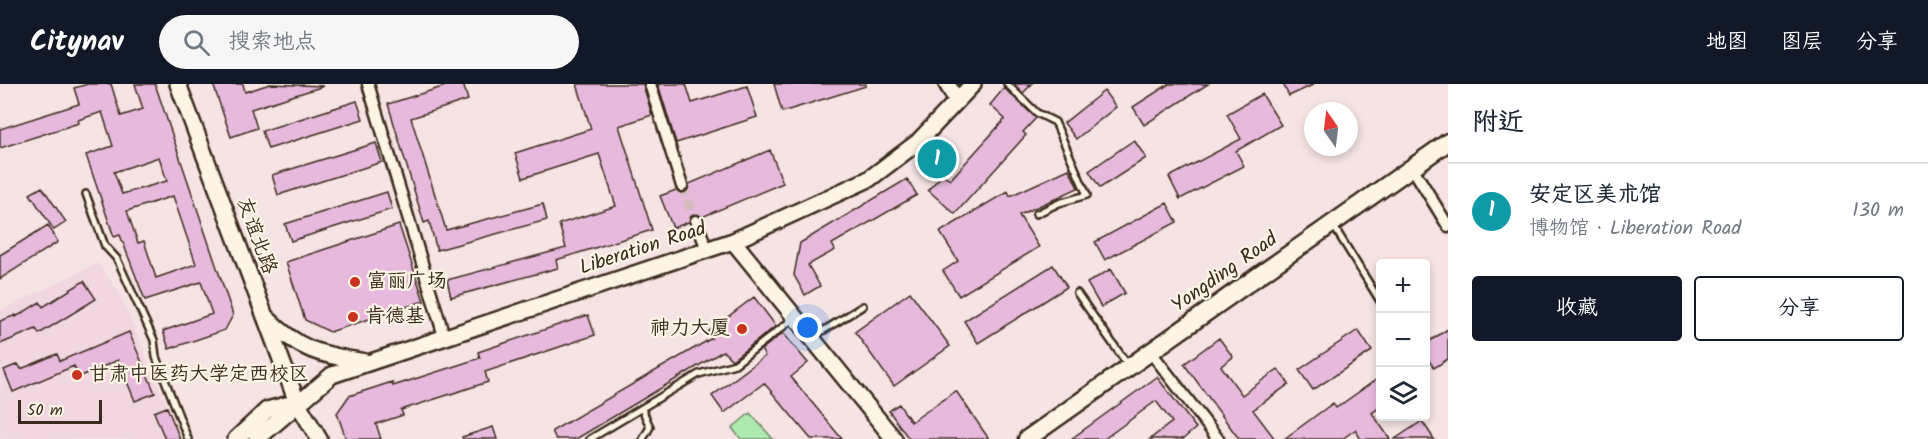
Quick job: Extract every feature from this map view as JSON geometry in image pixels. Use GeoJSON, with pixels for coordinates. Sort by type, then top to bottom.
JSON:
{"type":"FeatureCollection","features":[{"type":"Feature","properties":{"kind":"main road","name":"友谊北路"},"geometry":{"type":"LineString","coordinates":[[178,84],[261,311],[297,402],[319,439]]}},
{"type":"Feature","properties":{"kind":"main road"},"geometry":{"type":"LineString","coordinates":[[947,84],[956,99]]}},
{"type":"Feature","properties":{"kind":"main road","name":"Liberation Road"},"geometry":{"type":"LineString","coordinates":[[256,439],[297,402],[332,375],[733,241],[869,179],[918,142],[956,99],[973,84]]}},
{"type":"Feature","properties":{"kind":"main road","name":"Yongding Road"},"geometry":{"type":"LineString","coordinates":[[1027,439],[1448,142]]}},
{"type":"Feature","properties":{"kind":"main road"},"geometry":{"type":"LineString","coordinates":[[733,241],[894,439]]}},
{"type":"Feature","properties":{"kind":"main road"},"geometry":{"type":"LineString","coordinates":[[261,311],[288,339],[323,355],[368,362]]}},
{"type":"Feature","properties":{"kind":"main road"},"geometry":{"type":"LineString","coordinates":[[236,439],[267,410],[297,402]]}},
{"type":"Feature","properties":{"kind":"street"},"geometry":{"type":"LineString","coordinates":[[368,84],[444,336]]}},
{"type":"Feature","properties":{"kind":"street"},"geometry":{"type":"LineString","coordinates":[[650,84],[682,186]]}},
{"type":"Feature","properties":{"kind":"street"},"geometry":{"type":"LineString","coordinates":[[1412,167],[1448,226]]}},
{"type":"Feature","properties":{"kind":"street"},"geometry":{"type":"LineString","coordinates":[[696,221],[707,249]]}},
{"type":"Feature","properties":{"kind":"street"},"geometry":{"type":"LineString","coordinates":[[1150,351],[1218,439]]}},
{"type":"Feature","properties":{"kind":"lane"},"geometry":{"type":"LineString","coordinates":[[1007,84],[1037,113],[1055,122],[1087,195],[1059,203],[1036,214]]}},
{"type":"Feature","properties":{"kind":"lane"},"geometry":{"type":"LineString","coordinates":[[86,194],[105,246],[117,259],[154,340],[156,357],[188,439]]}},
{"type":"Feature","properties":{"kind":"lane"},"geometry":{"type":"LineString","coordinates":[[1332,223],[1376,295]]}},
{"type":"Feature","properties":{"kind":"lane"},"geometry":{"type":"LineString","coordinates":[[1077,293],[1129,366]]}},
{"type":"Feature","properties":{"kind":"lane"},"geometry":{"type":"LineString","coordinates":[[812,338],[863,306]]}},
{"type":"Feature","properties":{"kind":"lane"},"geometry":{"type":"LineString","coordinates":[[590,439],[699,375],[735,364],[795,318]]}},
{"type":"Feature","properties":{"kind":"lane"},"geometry":{"type":"LineString","coordinates":[[642,409],[650,427],[643,439]]}},
{"type":"Feature","properties":{"kind":"shaded area","name":"甘肃中医药大学定西校区"},"geometry":{"type":"Polygon","coordinates":[[[98,263],[119,292],[181,439],[0,439],[0,311],[98,263]]]}},
{"type":"Feature","properties":{"kind":"green space"},"geometry":{"type":"Polygon","coordinates":[[[750,413],[773,439],[741,439],[732,428],[750,413]]]}},
{"type":"Feature","properties":{"kind":"building"},"geometry":{"type":"Polygon","coordinates":[[[88,84],[111,84],[121,116],[143,109],[135,84],[155,84],[233,315],[225,330],[169,349],[163,331],[212,314],[201,282],[145,300],[120,235],[114,237],[86,155],[113,146],[102,112],[78,120],[79,123],[0,148],[0,129],[79,104],[74,88],[88,84]],[[159,157],[114,172],[122,194],[167,181],[159,157]],[[173,196],[127,211],[138,243],[144,241],[156,278],[196,264],[173,196]]]}},
{"type":"Feature","properties":{"kind":"building"},"geometry":{"type":"Polygon","coordinates":[[[213,84],[243,84],[245,92],[270,84],[324,86],[251,109],[257,128],[231,137],[213,84]]]}},
{"type":"Feature","properties":{"kind":"building"},"geometry":{"type":"Polygon","coordinates":[[[452,84],[463,84],[468,100],[411,118],[446,230],[543,204],[547,220],[437,250],[429,221],[424,223],[388,104],[452,84]]]}},
{"type":"Feature","properties":{"kind":"building"},"geometry":{"type":"Polygon","coordinates":[[[577,84],[643,84],[652,115],[619,126],[652,230],[556,260],[558,268],[451,297],[447,280],[566,248],[559,224],[616,206],[599,154],[523,178],[515,153],[591,129],[577,84]]]}},
{"type":"Feature","properties":{"kind":"building"},"geometry":{"type":"Polygon","coordinates":[[[658,84],[686,84],[692,103],[747,86],[757,117],[676,143],[658,84]]]}},
{"type":"Feature","properties":{"kind":"building"},"geometry":{"type":"Polygon","coordinates":[[[774,84],[866,84],[866,86],[782,112],[774,84]]]}},
{"type":"Feature","properties":{"kind":"building"},"geometry":{"type":"Polygon","coordinates":[[[1014,84],[1032,84],[1023,93],[1014,84]]]}},
{"type":"Feature","properties":{"kind":"building"},"geometry":{"type":"Polygon","coordinates":[[[1169,84],[1208,84],[1144,125],[1133,107],[1169,84]]]}},
{"type":"Feature","properties":{"kind":"building"},"geometry":{"type":"Polygon","coordinates":[[[1283,84],[1315,84],[1289,96],[1283,84]]]}},
{"type":"Feature","properties":{"kind":"building"},"geometry":{"type":"Polygon","coordinates":[[[1004,88],[1036,118],[1023,132],[1026,135],[955,214],[928,190],[943,174],[950,180],[1005,119],[990,105],[1004,88]]]}},
{"type":"Feature","properties":{"kind":"building"},"geometry":{"type":"Polygon","coordinates":[[[1104,91],[1116,107],[1076,139],[1064,123],[1104,91]]]}},
{"type":"Feature","properties":{"kind":"building"},"geometry":{"type":"Polygon","coordinates":[[[1262,94],[1281,125],[1236,151],[1244,166],[1180,199],[1169,177],[1241,139],[1227,114],[1262,94]]]}},
{"type":"Feature","properties":{"kind":"building"},"geometry":{"type":"Polygon","coordinates":[[[357,101],[363,119],[268,149],[262,131],[357,101]]]}},
{"type":"Feature","properties":{"kind":"building"},"geometry":{"type":"Polygon","coordinates":[[[1134,140],[1146,158],[1100,188],[1089,171],[1134,140]]]}},
{"type":"Feature","properties":{"kind":"building"},"geometry":{"type":"Polygon","coordinates":[[[376,143],[382,162],[278,195],[272,175],[376,143]]]}},
{"type":"Feature","properties":{"kind":"building"},"geometry":{"type":"Polygon","coordinates":[[[770,150],[783,183],[702,217],[693,214],[689,222],[673,228],[660,196],[676,190],[685,193],[689,184],[770,150]]]}},
{"type":"Feature","properties":{"kind":"building"},"geometry":{"type":"Polygon","coordinates":[[[1069,169],[1078,188],[1019,215],[1039,247],[959,296],[943,271],[958,261],[940,232],[1008,191],[1010,196],[1069,169]]]}},
{"type":"Feature","properties":{"kind":"building"},"geometry":{"type":"Polygon","coordinates":[[[907,179],[917,195],[832,244],[835,250],[808,265],[820,286],[805,295],[794,275],[800,243],[907,179]]]}},
{"type":"Feature","properties":{"kind":"building"},"geometry":{"type":"Polygon","coordinates":[[[42,187],[66,222],[54,230],[30,194],[42,187]]]}},
{"type":"Feature","properties":{"kind":"building"},"geometry":{"type":"Polygon","coordinates":[[[387,192],[392,209],[291,241],[285,224],[387,192]]]}},
{"type":"Feature","properties":{"kind":"building"},"geometry":{"type":"Polygon","coordinates":[[[1167,203],[1177,222],[1105,260],[1095,242],[1167,203]]]}},
{"type":"Feature","properties":{"kind":"building"},"geometry":{"type":"Polygon","coordinates":[[[48,225],[58,242],[0,279],[0,255],[48,225]]]}},
{"type":"Feature","properties":{"kind":"building","name":"富丽广场"},"geometry":{"type":"Polygon","coordinates":[[[399,225],[424,301],[330,332],[305,320],[286,262],[399,225]]]}},
{"type":"Feature","properties":{"kind":"building"},"geometry":{"type":"Polygon","coordinates":[[[1053,265],[1067,287],[978,343],[964,321],[1053,265]]]}},
{"type":"Feature","properties":{"kind":"building"},"geometry":{"type":"Polygon","coordinates":[[[1111,269],[1125,293],[1101,307],[1087,283],[1111,269]]]}},
{"type":"Feature","properties":{"kind":"building"},"geometry":{"type":"Polygon","coordinates":[[[84,281],[96,299],[39,334],[36,329],[0,344],[0,321],[16,315],[16,317],[40,302],[43,307],[84,281]]]}},
{"type":"Feature","properties":{"kind":"building"},"geometry":{"type":"Polygon","coordinates":[[[910,292],[950,346],[894,386],[855,332],[910,292]]]}},
{"type":"Feature","properties":{"kind":"building"},"geometry":{"type":"Polygon","coordinates":[[[754,297],[776,326],[732,360],[723,351],[576,439],[556,439],[552,431],[712,338],[708,332],[754,297]]]}},
{"type":"Feature","properties":{"kind":"building"},"geometry":{"type":"Polygon","coordinates":[[[588,315],[595,335],[485,372],[488,382],[401,410],[403,415],[376,424],[381,439],[346,439],[337,413],[349,396],[392,382],[393,386],[480,358],[478,352],[588,315]]]}},
{"type":"Feature","properties":{"kind":"building"},"geometry":{"type":"Polygon","coordinates":[[[1448,329],[1448,359],[1434,368],[1430,362],[1430,341],[1448,329]]]}},
{"type":"Feature","properties":{"kind":"building"},"geometry":{"type":"Polygon","coordinates":[[[1358,330],[1372,351],[1313,390],[1299,370],[1358,330]]]}},
{"type":"Feature","properties":{"kind":"building"},"geometry":{"type":"Polygon","coordinates":[[[129,332],[155,393],[135,401],[118,360],[79,377],[74,366],[13,392],[4,370],[18,364],[21,369],[57,354],[60,361],[129,332]]]}},
{"type":"Feature","properties":{"kind":"building"},"geometry":{"type":"Polygon","coordinates":[[[783,333],[808,363],[791,377],[842,439],[811,439],[764,383],[724,413],[712,396],[765,356],[761,350],[783,333]]]}},
{"type":"Feature","properties":{"kind":"building"},"geometry":{"type":"Polygon","coordinates":[[[1219,338],[1233,357],[1221,366],[1242,395],[1278,369],[1289,384],[1253,410],[1275,439],[1239,439],[1184,364],[1219,338]]]}},
{"type":"Feature","properties":{"kind":"building"},"geometry":{"type":"Polygon","coordinates":[[[1157,377],[1196,428],[1183,439],[1150,439],[1172,422],[1156,401],[1104,439],[1071,439],[1157,377]]]}},
{"type":"Feature","properties":{"kind":"building"},"geometry":{"type":"Polygon","coordinates":[[[1376,380],[1376,410],[1372,413],[1390,439],[1361,439],[1355,430],[1342,439],[1284,439],[1333,403],[1336,408],[1376,380]]]}},
{"type":"Feature","properties":{"kind":"building"},"geometry":{"type":"Polygon","coordinates":[[[956,391],[989,439],[909,439],[889,411],[899,404],[911,422],[956,391]]]}},
{"type":"Feature","properties":{"kind":"building"},"geometry":{"type":"Polygon","coordinates":[[[167,407],[180,439],[165,439],[154,412],[167,407]]]}},
{"type":"Feature","properties":{"kind":"building"},"geometry":{"type":"Polygon","coordinates":[[[1422,421],[1434,439],[1395,439],[1422,421]]]}},
{"type":"Feature","properties":{"kind":"building"},"geometry":{"type":"Polygon","coordinates":[[[493,427],[497,439],[463,439],[462,437],[493,427]]]}},
{"type":"Feature","properties":{"kind":"tunnel"},"geometry":{"type":"LineString","coordinates":[[682,186],[696,221]]}},
{"type":"Feature","properties":{"kind":"place","name":"安定区美术馆"},"geometry":{"type":"Point","coordinates":[937,159]}},
{"type":"Feature","properties":{"kind":"place","name":"富丽广场"},"geometry":{"type":"Point","coordinates":[355,282]}},
{"type":"Feature","properties":{"kind":"place","name":"肯德基"},"geometry":{"type":"Point","coordinates":[353,317]}},
{"type":"Feature","properties":{"kind":"place","name":"神力大厦"},"geometry":{"type":"Point","coordinates":[742,329]}},
{"type":"Feature","properties":{"kind":"place","name":"甘肃中医药大学定西校区"},"geometry":{"type":"Point","coordinates":[77,375]}}]}
